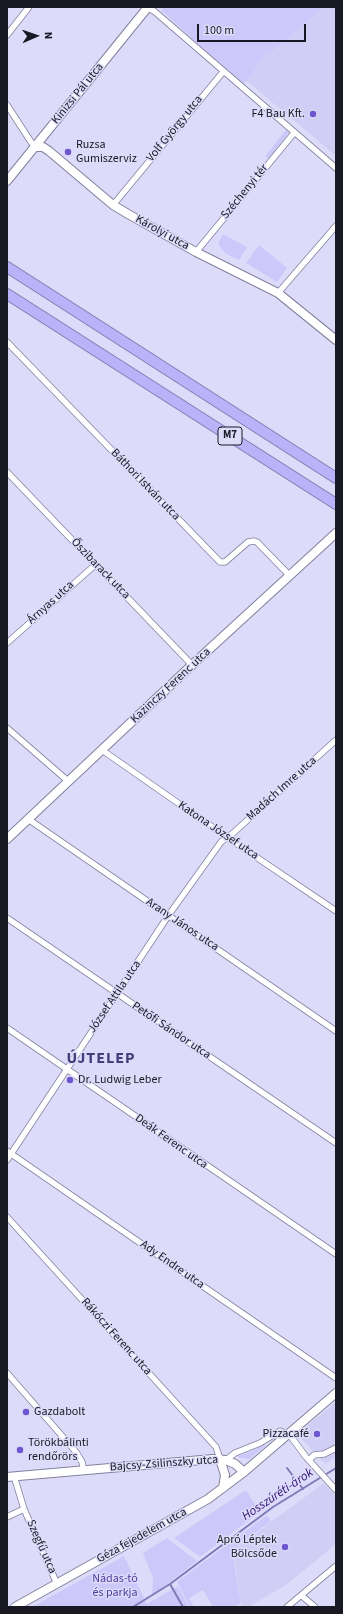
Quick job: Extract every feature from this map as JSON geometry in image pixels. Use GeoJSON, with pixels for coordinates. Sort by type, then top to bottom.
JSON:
{"type":"FeatureCollection","features":[{"type":"Feature","properties":{"kind":"highway","name":"M7"},"geometry":{"type":"LineString","coordinates":[[7,267],[336,478]]}},
{"type":"Feature","properties":{"kind":"highway","name":"M7"},"geometry":{"type":"LineString","coordinates":[[7,294],[336,504]]}},
{"type":"Feature","properties":{"kind":"highway"},"geometry":{"type":"LineString","coordinates":[[7,302],[38,319],[82,348],[125,369]]}},
{"type":"Feature","properties":{"kind":"street"},"geometry":{"type":"LineString","coordinates":[[7,35],[29,7]]}},
{"type":"Feature","properties":{"kind":"street"},"geometry":{"type":"LineString","coordinates":[[148,7],[336,168]]}},
{"type":"Feature","properties":{"kind":"street","name":"Kinizsi Pál utca"},"geometry":{"type":"LineString","coordinates":[[7,181],[148,7]]}},
{"type":"Feature","properties":{"kind":"street","name":"Volf György utca"},"geometry":{"type":"LineString","coordinates":[[113,205],[223,72]]}},
{"type":"Feature","properties":{"kind":"street","name":"Károlyi utca"},"geometry":{"type":"LineString","coordinates":[[7,105],[31,142],[36,147],[43,148],[53,154],[113,205],[196,252],[278,293],[336,340]]}},
{"type":"Feature","properties":{"kind":"street","name":"Széchenyi tér"},"geometry":{"type":"LineString","coordinates":[[196,252],[294,133]]}},
{"type":"Feature","properties":{"kind":"street"},"geometry":{"type":"LineString","coordinates":[[278,293],[336,226]]}},
{"type":"Feature","properties":{"kind":"street","name":"Báthori István utca"},"geometry":{"type":"LineString","coordinates":[[7,342],[220,562],[225,562],[248,542],[254,541],[257,542],[290,576]]}},
{"type":"Feature","properties":{"kind":"street","name":"Őszibarack utca"},"geometry":{"type":"LineString","coordinates":[[7,472],[192,665]]}},
{"type":"Feature","properties":{"kind":"street","name":"Kazinczy Ferenc utca"},"geometry":{"type":"LineString","coordinates":[[7,839],[192,665],[336,533]]}},
{"type":"Feature","properties":{"kind":"street","name":"Árnyas utca"},"geometry":{"type":"LineString","coordinates":[[7,643],[95,565]]}},
{"type":"Feature","properties":{"kind":"street"},"geometry":{"type":"LineString","coordinates":[[7,728],[68,781]]}},
{"type":"Feature","properties":{"kind":"street","name":"Madách Imre utca"},"geometry":{"type":"LineString","coordinates":[[227,837],[336,740]]}},
{"type":"Feature","properties":{"kind":"street","name":"Katona József utca"},"geometry":{"type":"LineString","coordinates":[[102,750],[336,911]]}},
{"type":"Feature","properties":{"kind":"street","name":"Arany János utca"},"geometry":{"type":"LineString","coordinates":[[28,819],[336,1031]]}},
{"type":"Feature","properties":{"kind":"street","name":"József Attila utca"},"geometry":{"type":"LineString","coordinates":[[7,1160],[9,1153],[67,1070],[168,916],[221,842],[227,837]]}},
{"type":"Feature","properties":{"kind":"street","name":"Petőfi Sándor utca"},"geometry":{"type":"LineString","coordinates":[[7,918],[336,1143]]}},
{"type":"Feature","properties":{"kind":"street","name":"Deák Ferenc utca"},"geometry":{"type":"LineString","coordinates":[[7,1028],[336,1254]]}},
{"type":"Feature","properties":{"kind":"street","name":"Ady Endre utca"},"geometry":{"type":"LineString","coordinates":[[9,1153],[336,1378]]}},
{"type":"Feature","properties":{"kind":"street","name":"Rákóczi Ferenc utca"},"geometry":{"type":"LineString","coordinates":[[7,1217],[216,1447],[223,1460]]}},
{"type":"Feature","properties":{"kind":"street"},"geometry":{"type":"LineString","coordinates":[[7,1373],[76,1452],[82,1462],[84,1470]]}},
{"type":"Feature","properties":{"kind":"street"},"geometry":{"type":"LineString","coordinates":[[244,1472],[336,1393]]}},
{"type":"Feature","properties":{"kind":"street"},"geometry":{"type":"LineString","coordinates":[[223,1488],[223,1460],[280,1431],[288,1434],[336,1490]]}},
{"type":"Feature","properties":{"kind":"street"},"geometry":{"type":"LineString","coordinates":[[309,1460],[314,1455],[324,1454],[336,1448]]}},
{"type":"Feature","properties":{"kind":"street","name":"Bajcsy-Zsilinszky utca"},"geometry":{"type":"LineString","coordinates":[[10,1477],[203,1459],[223,1460],[235,1464],[244,1472]]}},
{"type":"Feature","properties":{"kind":"street","name":"Géza fejedelem utca"},"geometry":{"type":"LineString","coordinates":[[15,1607],[208,1499],[244,1472]]}},
{"type":"Feature","properties":{"kind":"street","name":"Szegfű utca"},"geometry":{"type":"LineString","coordinates":[[10,1477],[57,1584]]}},
{"type":"Feature","properties":{"kind":"street","name":"Szegfű utca"},"geometry":{"type":"LineString","coordinates":[[7,1517],[24,1509]]}},
{"type":"Feature","properties":{"kind":"street"},"geometry":{"type":"LineString","coordinates":[[287,1607],[336,1566]]}},
{"type":"Feature","properties":{"kind":"street"},"geometry":{"type":"LineString","coordinates":[[302,1596],[315,1607]]}},
{"type":"Feature","properties":{"kind":"shaded area"},"geometry":{"type":"Polygon","coordinates":[[[324,7],[336,7],[336,156],[247,81],[267,52],[270,54],[324,7]]]}},
{"type":"Feature","properties":{"kind":"shaded area"},"geometry":{"type":"Polygon","coordinates":[[[336,1402],[336,1457],[325,1464],[297,1434],[336,1402]]]}},
{"type":"Feature","properties":{"kind":"shaded area","name":"Apró Léptek Bölcsőde"},"geometry":{"type":"Polygon","coordinates":[[[324,1483],[336,1496],[336,1544],[286,1585],[248,1607],[242,1607],[233,1550],[324,1483]]]}},
{"type":"Feature","properties":{"kind":"green space"},"geometry":{"type":"Polygon","coordinates":[[[164,7],[324,7],[270,54],[267,52],[247,81],[242,85],[161,10],[164,7]]]}},
{"type":"Feature","properties":{"kind":"green space"},"geometry":{"type":"Polygon","coordinates":[[[286,130],[289,132],[269,160],[265,156],[286,130]]]}},
{"type":"Feature","properties":{"kind":"green space"},"geometry":{"type":"Polygon","coordinates":[[[223,234],[247,247],[239,260],[225,253],[218,244],[223,234]]]}},
{"type":"Feature","properties":{"kind":"green space"},"geometry":{"type":"Polygon","coordinates":[[[259,245],[287,268],[277,282],[246,263],[259,245]]]}},
{"type":"Feature","properties":{"kind":"green space"},"geometry":{"type":"Polygon","coordinates":[[[264,1445],[265,1446],[249,1459],[240,1458],[238,1456],[250,1452],[264,1445]]]}},
{"type":"Feature","properties":{"kind":"green space"},"geometry":{"type":"Polygon","coordinates":[[[246,1490],[260,1512],[200,1557],[174,1538],[246,1490]]]}},
{"type":"Feature","properties":{"kind":"green space"},"geometry":{"type":"Polygon","coordinates":[[[267,1515],[271,1521],[232,1550],[241,1603],[235,1607],[213,1607],[203,1590],[189,1598],[194,1607],[190,1607],[177,1582],[267,1515]]]}},
{"type":"Feature","properties":{"kind":"green space"},"geometry":{"type":"Polygon","coordinates":[[[167,1538],[197,1561],[152,1596],[153,1578],[143,1553],[167,1538]]]}},
{"type":"Feature","properties":{"kind":"green space","name":"Nádas-tó és parkja"},"geometry":{"type":"Polygon","coordinates":[[[124,1556],[147,1604],[178,1586],[189,1607],[32,1607],[124,1556]]]}},
{"type":"Feature","properties":{"kind":"waterway"},"geometry":{"type":"LineString","coordinates":[[287,1468],[303,1489]]}},
{"type":"Feature","properties":{"kind":"waterway","name":"Hosszúréti-árok"},"geometry":{"type":"LineString","coordinates":[[133,1607],[170,1584],[273,1507],[336,1468]]}},
{"type":"Feature","properties":{"kind":"waterway"},"geometry":{"type":"LineString","coordinates":[[170,1584],[183,1607]]}},
{"type":"Feature","properties":{"kind":"place","name":"F4 Bau Kft."},"geometry":{"type":"Point","coordinates":[313,114]}},
{"type":"Feature","properties":{"kind":"place","name":"Ruzsa Gumiszerviz"},"geometry":{"type":"Point","coordinates":[68,152]}},
{"type":"Feature","properties":{"kind":"place","name":"Dr. Ludwig Leber"},"geometry":{"type":"Point","coordinates":[70,1080]}},
{"type":"Feature","properties":{"kind":"place","name":"Gazdabolt"},"geometry":{"type":"Point","coordinates":[26,1412]}},
{"type":"Feature","properties":{"kind":"place","name":"Pizzacafé"},"geometry":{"type":"Point","coordinates":[317,1434]}},
{"type":"Feature","properties":{"kind":"place","name":"Törökbálinti rendőrörs"},"geometry":{"type":"Point","coordinates":[20,1450]}},
{"type":"Feature","properties":{"kind":"place","name":"Apró Léptek Bölcsőde"},"geometry":{"type":"Point","coordinates":[285,1547]}},
{"type":"Feature","properties":{"kind":"district","name":"ÚJTELEP"},"geometry":{"type":"Point","coordinates":[101,1059]}}]}
